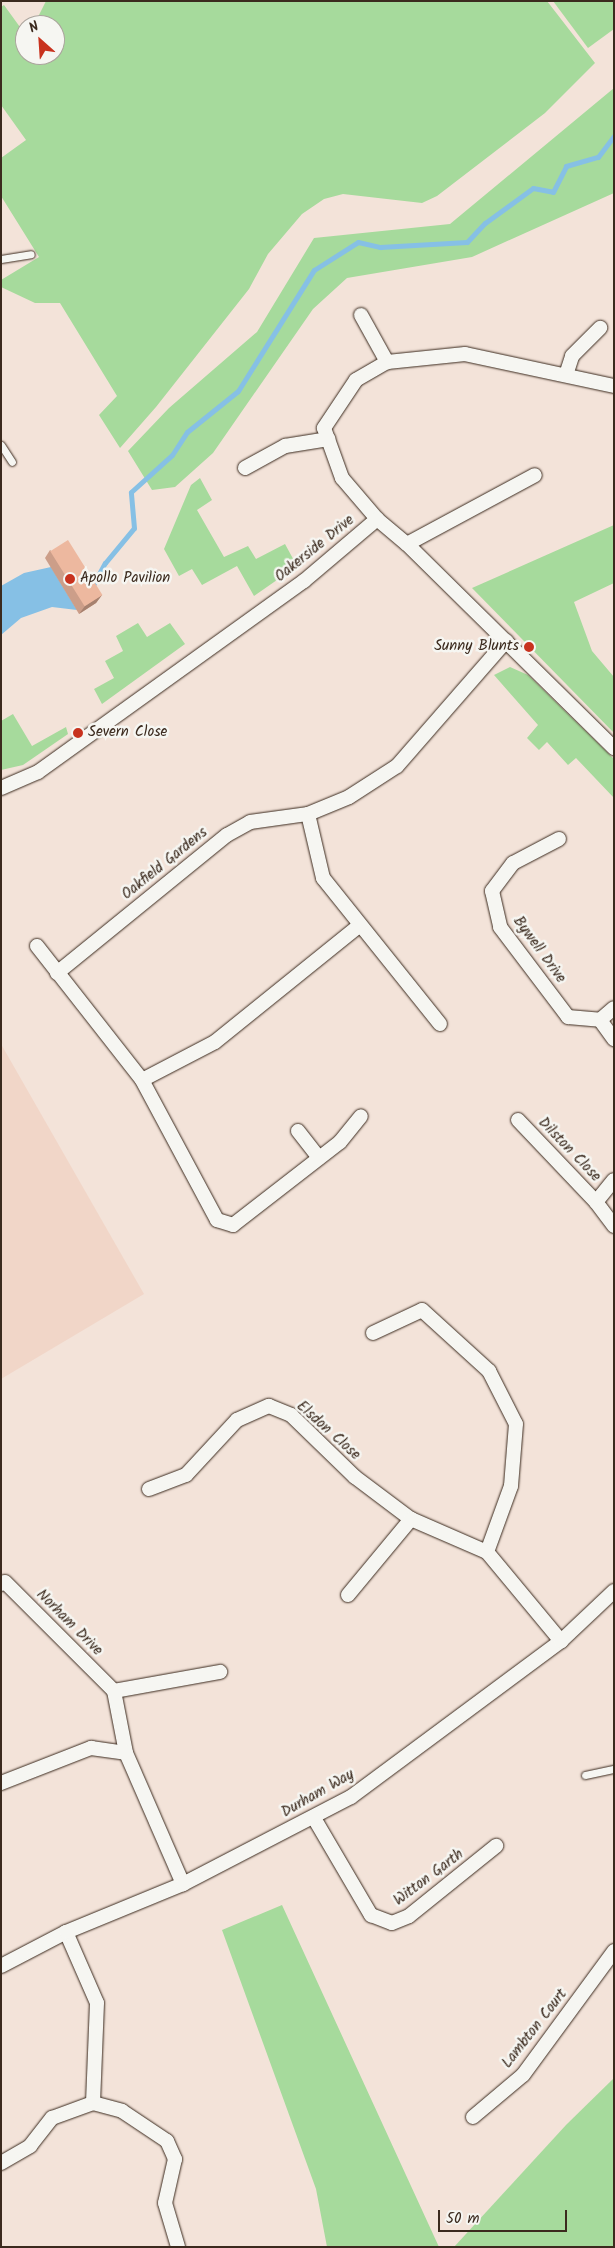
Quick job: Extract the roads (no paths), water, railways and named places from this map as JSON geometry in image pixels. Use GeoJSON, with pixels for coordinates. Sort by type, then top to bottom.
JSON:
{"type":"FeatureCollection","features":[{"type":"Feature","properties":{"kind":"street"},"geometry":{"type":"LineString","coordinates":[[361,315],[387,362]]}},
{"type":"Feature","properties":{"kind":"street"},"geometry":{"type":"LineString","coordinates":[[566,375],[572,356],[600,328]]}},
{"type":"Feature","properties":{"kind":"street"},"geometry":{"type":"LineString","coordinates":[[377,519],[342,478],[324,428],[356,380],[387,362],[465,354],[614,386]]}},
{"type":"Feature","properties":{"kind":"street"},"geometry":{"type":"LineString","coordinates":[[245,468],[286,446],[328,439]]}},
{"type":"Feature","properties":{"kind":"street"},"geometry":{"type":"LineString","coordinates":[[407,544],[535,475]]}},
{"type":"Feature","properties":{"kind":"street","name":"Oakerside Drive"},"geometry":{"type":"LineString","coordinates":[[1,788],[38,772],[304,581],[377,519],[407,544],[614,748]]}},
{"type":"Feature","properties":{"kind":"street","name":"Oakfield Gardens"},"geometry":{"type":"LineString","coordinates":[[58,973],[227,835],[250,822],[308,814],[349,797],[397,766],[506,641]]}},
{"type":"Feature","properties":{"kind":"street"},"geometry":{"type":"LineString","coordinates":[[308,814],[323,878],[440,1024]]}},
{"type":"Feature","properties":{"kind":"street","name":"Bywell Drive"},"geometry":{"type":"LineString","coordinates":[[559,839],[513,863],[492,891],[500,927],[568,1017],[600,1020]]}},
{"type":"Feature","properties":{"kind":"street"},"geometry":{"type":"LineString","coordinates":[[142,1080],[215,1042],[360,925]]}},
{"type":"Feature","properties":{"kind":"street"},"geometry":{"type":"LineString","coordinates":[[37,946],[142,1080],[217,1220],[234,1225],[340,1142],[361,1116]]}},
{"type":"Feature","properties":{"kind":"street"},"geometry":{"type":"LineString","coordinates":[[614,1008],[600,1020],[614,1039]]}},
{"type":"Feature","properties":{"kind":"street","name":"Dilston Close"},"geometry":{"type":"LineString","coordinates":[[518,1120],[596,1202],[614,1226]]}},
{"type":"Feature","properties":{"kind":"street"},"geometry":{"type":"LineString","coordinates":[[298,1131],[319,1158]]}},
{"type":"Feature","properties":{"kind":"street","name":"Dilston Close"},"geometry":{"type":"LineString","coordinates":[[596,1202],[614,1180]]}},
{"type":"Feature","properties":{"kind":"street"},"geometry":{"type":"LineString","coordinates":[[374,1333],[422,1310],[489,1372],[516,1424],[511,1486],[487,1552]]}},
{"type":"Feature","properties":{"kind":"street","name":"Elsdon Close"},"geometry":{"type":"LineString","coordinates":[[149,1489],[186,1476],[237,1420],[269,1406],[291,1415],[355,1477],[411,1519],[487,1552],[561,1641]]}},
{"type":"Feature","properties":{"kind":"street"},"geometry":{"type":"LineString","coordinates":[[348,1595],[411,1519]]}},
{"type":"Feature","properties":{"kind":"street","name":"Norham Drive"},"geometry":{"type":"LineString","coordinates":[[1,1584],[5,1582],[114,1691]]}},
{"type":"Feature","properties":{"kind":"street","name":"Durham Way"},"geometry":{"type":"LineString","coordinates":[[1,1966],[66,1932],[183,1884],[314,1818],[351,1797],[561,1641],[614,1591]]}},
{"type":"Feature","properties":{"kind":"street"},"geometry":{"type":"LineString","coordinates":[[183,1884],[126,1753],[114,1691],[220,1672]]}},
{"type":"Feature","properties":{"kind":"street"},"geometry":{"type":"LineString","coordinates":[[1,1783],[91,1748],[126,1753]]}},
{"type":"Feature","properties":{"kind":"street","name":"Witton Garth"},"geometry":{"type":"LineString","coordinates":[[314,1818],[371,1915],[392,1923],[409,1916],[496,1846]]}},
{"type":"Feature","properties":{"kind":"street"},"geometry":{"type":"LineString","coordinates":[[66,1932],[96,2003],[93,2103]]}},
{"type":"Feature","properties":{"kind":"street","name":"Lambton Court"},"geometry":{"type":"LineString","coordinates":[[473,2117],[523,2075],[614,1952]]}},
{"type":"Feature","properties":{"kind":"street"},"geometry":{"type":"LineString","coordinates":[[1,2164],[30,2146],[52,2118],[93,2103],[122,2111],[167,2141],[175,2159],[165,2203],[178,2247]]}},
{"type":"Feature","properties":{"kind":"lane"},"geometry":{"type":"LineString","coordinates":[[1,259],[31,254]]}},
{"type":"Feature","properties":{"kind":"lane"},"geometry":{"type":"LineString","coordinates":[[1,445],[12,462]]}},
{"type":"Feature","properties":{"kind":"lane"},"geometry":{"type":"LineString","coordinates":[[585,1775],[614,1769]]}},
{"type":"Feature","properties":{"kind":"water"},"geometry":{"type":"Polygon","coordinates":[[[51,567],[77,610],[52,607],[21,618],[1,635],[1,586],[24,573],[51,567]]]}},
{"type":"Feature","properties":{"kind":"waterway"},"geometry":{"type":"LineString","coordinates":[[92,587],[105,563],[134,528],[131,492],[172,455],[187,432],[238,391],[314,270],[358,242],[380,247],[467,242],[485,223],[533,188],[553,192],[566,166],[598,157],[614,136]]}},
{"type":"Feature","properties":{"kind":"place","name":"Apollo Pavilion"},"geometry":{"type":"Point","coordinates":[70,579]}},
{"type":"Feature","properties":{"kind":"place","name":"Sunny Blunts"},"geometry":{"type":"Point","coordinates":[529,647]}},
{"type":"Feature","properties":{"kind":"place","name":"Severn Close"},"geometry":{"type":"Point","coordinates":[78,733]}}]}
